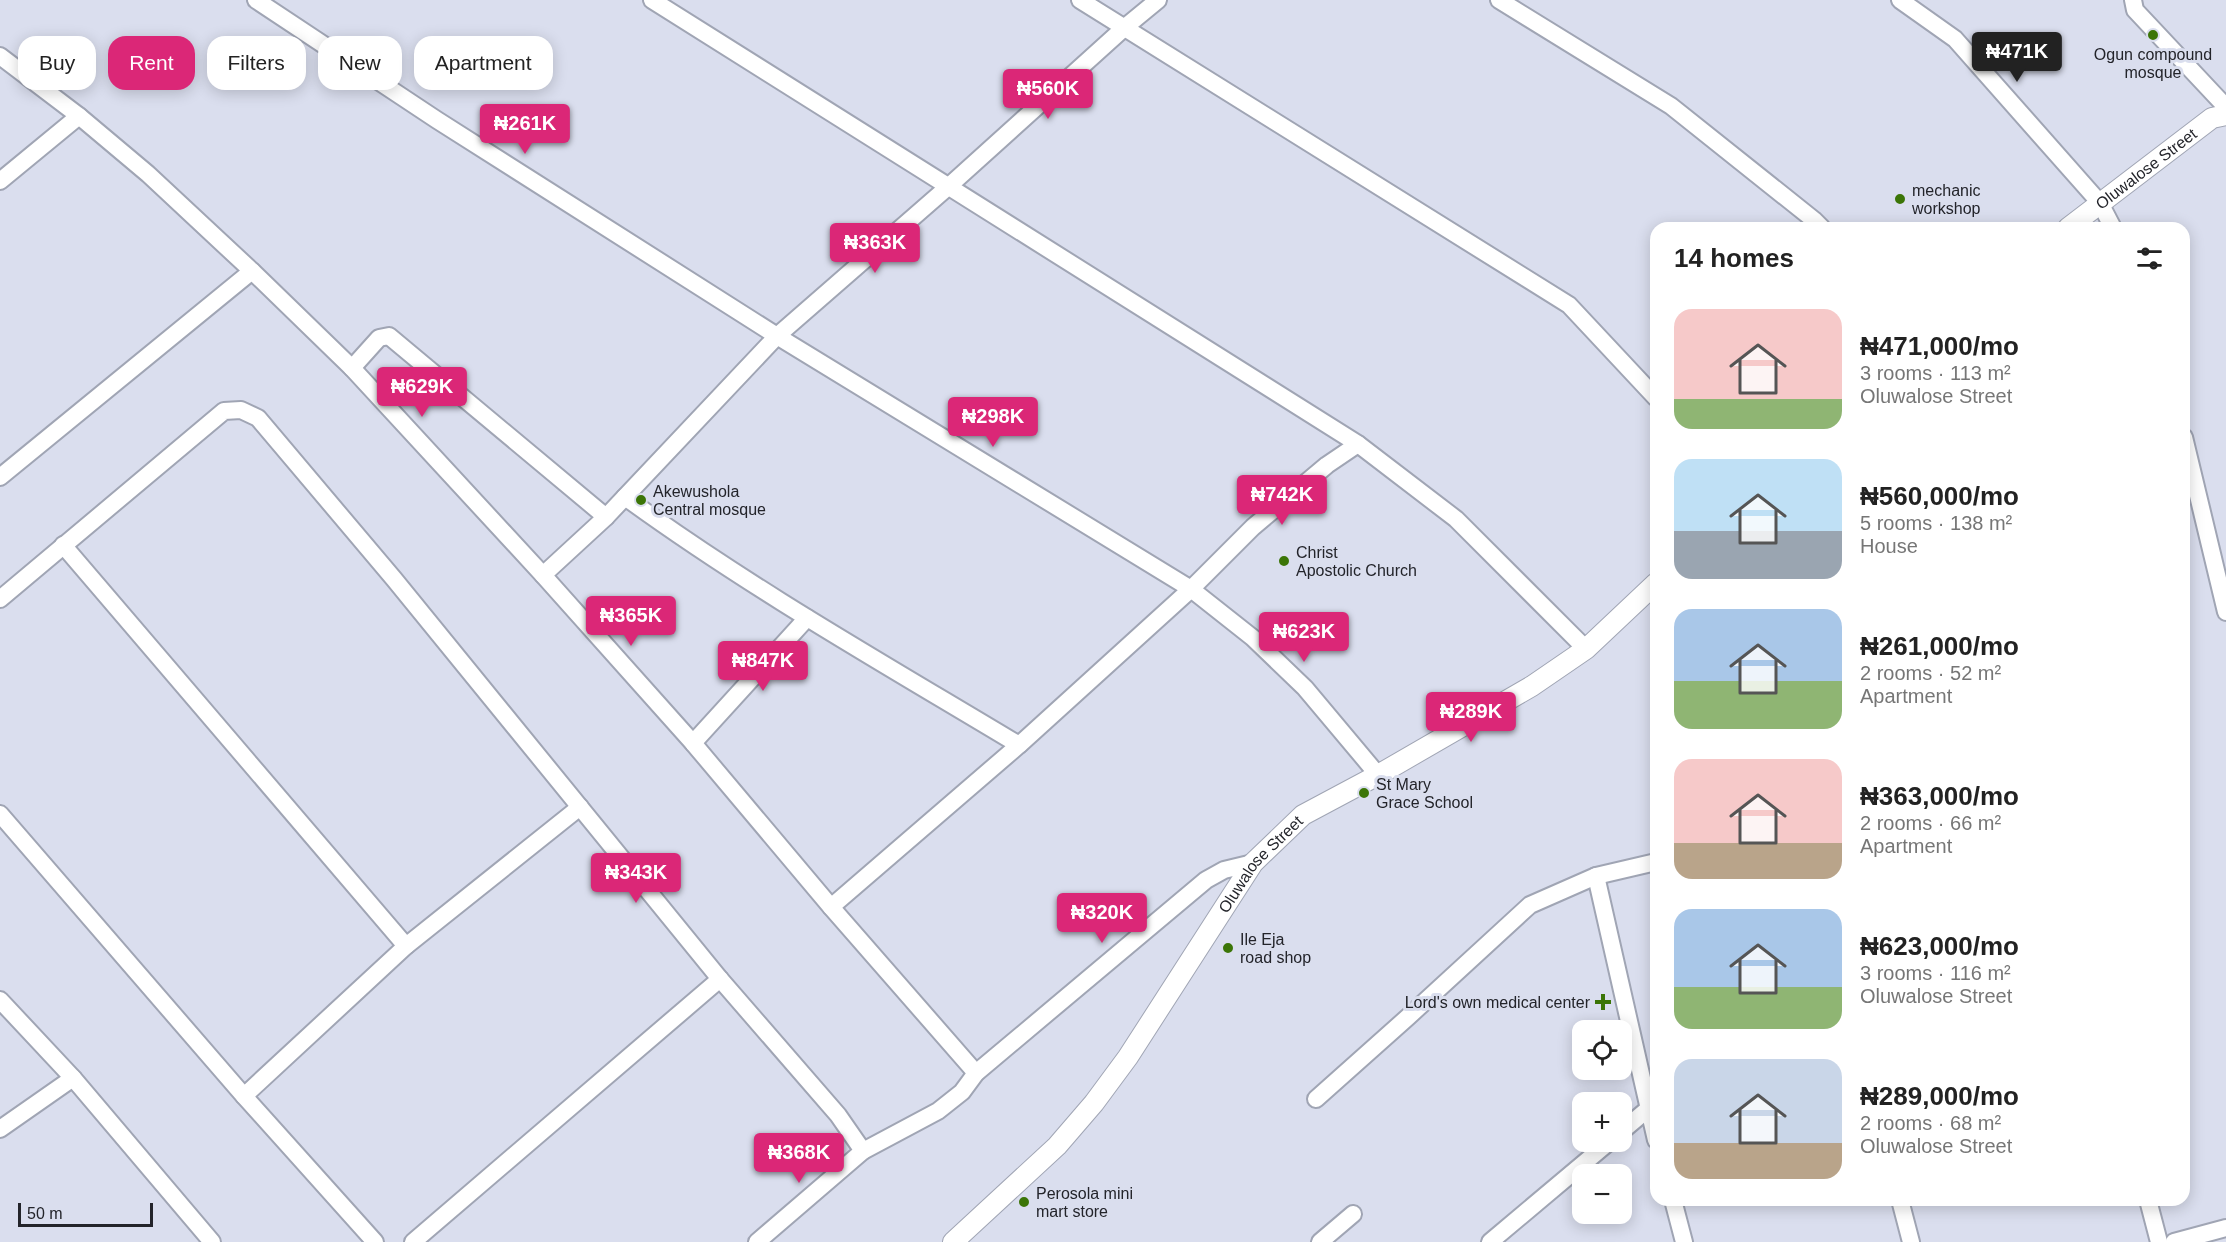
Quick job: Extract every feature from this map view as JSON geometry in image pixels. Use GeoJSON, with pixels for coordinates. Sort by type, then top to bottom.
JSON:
{"type":"FeatureCollection","features":[{"type":"Feature","properties":{"kind":"street"},"geometry":{"type":"LineString","coordinates":[[256,0],[437,120],[777,336],[1191,589],[1253,638],[1305,688],[1378,775]]}},
{"type":"Feature","properties":{"kind":"street"},"geometry":{"type":"LineString","coordinates":[[652,0],[1358,444],[1456,519],[1586,649]]}},
{"type":"Feature","properties":{"kind":"street"},"geometry":{"type":"LineString","coordinates":[[1080,0],[1569,305],[1650,392]]}},
{"type":"Feature","properties":{"kind":"street"},"geometry":{"type":"LineString","coordinates":[[543,575],[606,517],[777,336],[1158,0]]}},
{"type":"Feature","properties":{"kind":"street"},"geometry":{"type":"LineString","coordinates":[[1499,0],[1671,106],[1816,222]]}},
{"type":"Feature","properties":{"kind":"street"},"geometry":{"type":"LineString","coordinates":[[1900,0],[1955,39],[2100,203],[2110,222]]}},
{"type":"Feature","properties":{"kind":"street"},"geometry":{"type":"LineString","coordinates":[[2133,0],[2134,10],[2226,107]]}},
{"type":"Feature","properties":{"kind":"street"},"geometry":{"type":"LineString","coordinates":[[0,56],[79,116],[148,174],[352,368],[543,575],[693,743],[831,907],[976,1073]]}},
{"type":"Feature","properties":{"kind":"street","name":"Oluwalose Street"},"geometry":{"type":"LineString","coordinates":[[2076,222],[2212,118],[2226,115]]}},
{"type":"Feature","properties":{"kind":"street"},"geometry":{"type":"LineString","coordinates":[[0,181],[79,116]]}},
{"type":"Feature","properties":{"kind":"street"},"geometry":{"type":"LineString","coordinates":[[0,477],[252,271]]}},
{"type":"Feature","properties":{"kind":"street"},"geometry":{"type":"LineString","coordinates":[[352,368],[379,338],[388,336],[606,517]]}},
{"type":"Feature","properties":{"kind":"street"},"geometry":{"type":"LineString","coordinates":[[0,598],[224,411],[240,410],[258,418],[394,579],[720,979],[838,1115],[863,1151]]}},
{"type":"Feature","properties":{"kind":"street"},"geometry":{"type":"LineString","coordinates":[[831,907],[1019,745],[1191,589],[1253,527],[1327,465],[1358,444]]}},
{"type":"Feature","properties":{"kind":"street"},"geometry":{"type":"LineString","coordinates":[[2190,462],[2226,612]]}},
{"type":"Feature","properties":{"kind":"street"},"geometry":{"type":"LineString","coordinates":[[625,497],[671,531],[807,618],[1019,745]]}},
{"type":"Feature","properties":{"kind":"street"},"geometry":{"type":"LineString","coordinates":[[63,545],[406,946]]}},
{"type":"Feature","properties":{"kind":"street","name":"Oluwalose Street"},"geometry":{"type":"LineString","coordinates":[[953,1242],[1057,1146],[1094,1103],[1128,1057],[1252,863],[1303,815],[1378,775],[1532,686],[1586,649],[1650,589]]}},
{"type":"Feature","properties":{"kind":"street"},"geometry":{"type":"LineString","coordinates":[[693,743],[807,618]]}},
{"type":"Feature","properties":{"kind":"street"},"geometry":{"type":"LineString","coordinates":[[244,1096],[406,946],[580,807]]}},
{"type":"Feature","properties":{"kind":"street"},"geometry":{"type":"LineString","coordinates":[[0,814],[244,1096],[375,1242]]}},
{"type":"Feature","properties":{"kind":"street"},"geometry":{"type":"LineString","coordinates":[[757,1242],[863,1151],[938,1111],[962,1092],[976,1073],[1206,880],[1224,870],[1252,863]]}},
{"type":"Feature","properties":{"kind":"street"},"geometry":{"type":"LineString","coordinates":[[1316,1098],[1530,905],[1596,876],[1650,863]]}},
{"type":"Feature","properties":{"kind":"street"},"geometry":{"type":"LineString","coordinates":[[1596,876],[1650,1117]]}},
{"type":"Feature","properties":{"kind":"street"},"geometry":{"type":"LineString","coordinates":[[413,1242],[720,979]]}},
{"type":"Feature","properties":{"kind":"street"},"geometry":{"type":"LineString","coordinates":[[0,1000],[73,1078],[212,1242]]}},
{"type":"Feature","properties":{"kind":"street"},"geometry":{"type":"LineString","coordinates":[[0,1129],[73,1078]]}},
{"type":"Feature","properties":{"kind":"street"},"geometry":{"type":"LineString","coordinates":[[1632,1123],[1648,1109]]}},
{"type":"Feature","properties":{"kind":"street"},"geometry":{"type":"LineString","coordinates":[[1491,1242],[1597,1152]]}},
{"type":"Feature","properties":{"kind":"street"},"geometry":{"type":"LineString","coordinates":[[1675,1206],[1684,1242]]}},
{"type":"Feature","properties":{"kind":"street"},"geometry":{"type":"LineString","coordinates":[[1902,1206],[1911,1242]]}},
{"type":"Feature","properties":{"kind":"street"},"geometry":{"type":"LineString","coordinates":[[2150,1206],[2159,1242]]}},
{"type":"Feature","properties":{"kind":"street"},"geometry":{"type":"LineString","coordinates":[[1320,1242],[1353,1214]]}},
{"type":"Feature","properties":{"kind":"street"},"geometry":{"type":"LineString","coordinates":[[2174,1242],[2226,1228]]}},
{"type":"Feature","properties":{"kind":"place","name":"Ogun compound mosque"},"geometry":{"type":"Point","coordinates":[2153,35]}},
{"type":"Feature","properties":{"kind":"place","name":"mechanic workshop"},"geometry":{"type":"Point","coordinates":[1900,199]}},
{"type":"Feature","properties":{"kind":"place","name":"Akewushola Central mosque"},"geometry":{"type":"Point","coordinates":[641,500]}},
{"type":"Feature","properties":{"kind":"place","name":"Christ Apostolic Church"},"geometry":{"type":"Point","coordinates":[1284,561]}},
{"type":"Feature","properties":{"kind":"place","name":"St Mary Grace School"},"geometry":{"type":"Point","coordinates":[1364,793]}},
{"type":"Feature","properties":{"kind":"place","name":"Ile Eja road shop"},"geometry":{"type":"Point","coordinates":[1228,948]}},
{"type":"Feature","properties":{"kind":"place","name":"Lord's own medical center"},"geometry":{"type":"Point","coordinates":[1603,1002]}},
{"type":"Feature","properties":{"kind":"place","name":"Perosola mini mart store"},"geometry":{"type":"Point","coordinates":[1024,1202]}}]}
